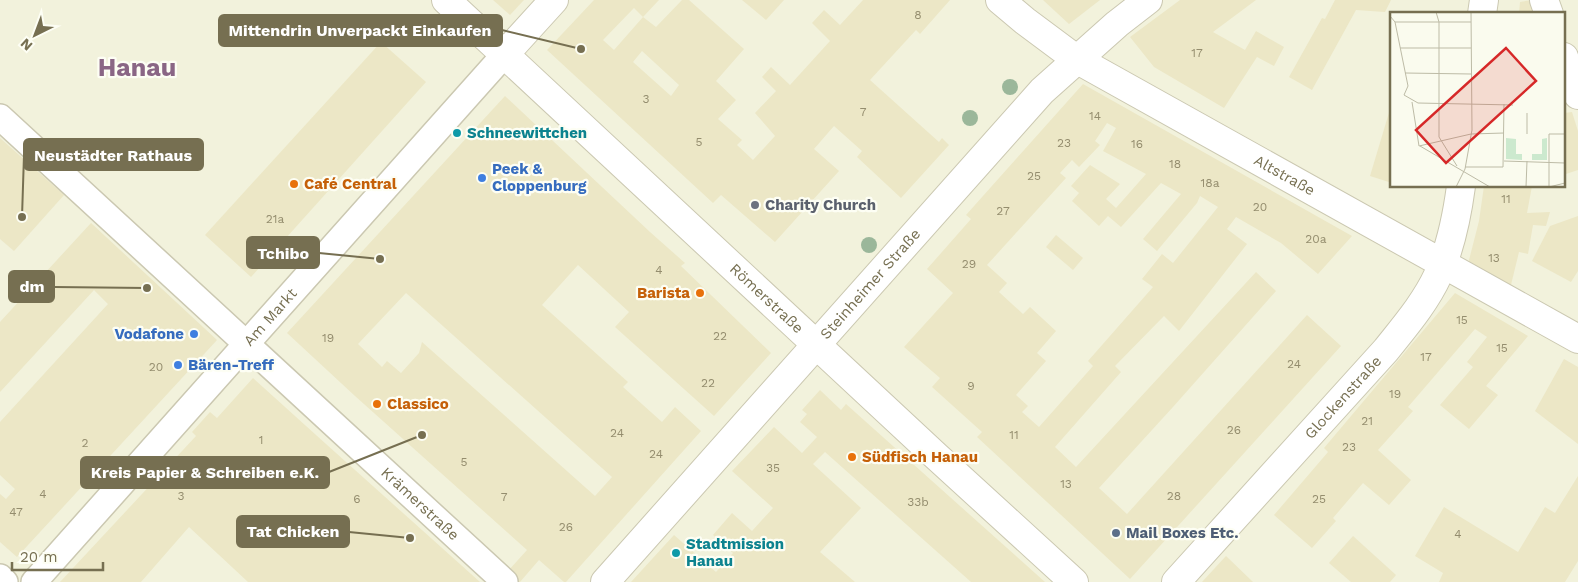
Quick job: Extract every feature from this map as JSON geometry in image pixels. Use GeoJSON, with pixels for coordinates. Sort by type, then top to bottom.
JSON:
{"type":"FeatureCollection","features":[{"type":"Feature","properties":{"kind":"street"},"geometry":{"type":"LineString","coordinates":[[446,0],[504,54],[554,0]]}},
{"type":"Feature","properties":{"kind":"street","name":"Altstraße"},"geometry":{"type":"LineString","coordinates":[[1000,0],[1076,59],[1578,338]]}},
{"type":"Feature","properties":{"kind":"street","name":"Steinheimer Straße"},"geometry":{"type":"LineString","coordinates":[[605,582],[1042,91],[1076,59],[1148,0]]}},
{"type":"Feature","properties":{"kind":"street"},"geometry":{"type":"LineString","coordinates":[[1544,0],[1548,12]]}},
{"type":"Feature","properties":{"kind":"street","name":"Am Markt"},"geometry":{"type":"LineString","coordinates":[[0,117],[247,344],[504,54]]}},
{"type":"Feature","properties":{"kind":"street","name":"Römerstraße"},"geometry":{"type":"LineString","coordinates":[[504,54],[1074,582]]}},
{"type":"Feature","properties":{"kind":"street"},"geometry":{"type":"LineString","coordinates":[[1566,62],[1578,95]]}},
{"type":"Feature","properties":{"kind":"street","name":"Glockenstraße"},"geometry":{"type":"LineString","coordinates":[[1176,582],[1386,350],[1418,310],[1432,288],[1443,263],[1457,214],[1461,188]]}},
{"type":"Feature","properties":{"kind":"street"},"geometry":{"type":"LineString","coordinates":[[34,582],[247,344]]}},
{"type":"Feature","properties":{"kind":"street","name":"Krämerstraße"},"geometry":{"type":"LineString","coordinates":[[247,344],[505,582]]}},
{"type":"Feature","properties":{"kind":"street"},"geometry":{"type":"LineString","coordinates":[[0,577],[5,582]]}},
{"type":"Feature","properties":{"kind":"shaded area"},"geometry":{"type":"Polygon","coordinates":[[[0,0],[1578,0],[1578,582],[0,582],[0,0]]]}},
{"type":"Feature","properties":{"kind":"building"},"geometry":{"type":"Polygon","coordinates":[[[493,0],[524,0],[510,15],[493,0]]]}},
{"type":"Feature","properties":{"kind":"building"},"geometry":{"type":"Polygon","coordinates":[[[594,0],[659,0],[643,17],[656,27],[682,0],[689,0],[744,49],[716,81],[736,100],[718,119],[742,140],[737,145],[753,160],[775,136],[755,113],[776,91],[762,77],[771,67],[790,85],[830,41],[812,23],[824,10],[840,25],[863,0],[950,0],[920,34],[916,30],[870,80],[939,142],[942,138],[949,145],[901,198],[857,157],[862,151],[834,126],[814,149],[839,171],[775,242],[721,195],[713,203],[547,50],[594,0]],[[634,8],[603,40],[614,50],[643,17],[634,8]],[[642,51],[633,62],[671,96],[679,85],[642,51]]]}},
{"type":"Feature","properties":{"kind":"building"},"geometry":{"type":"Polygon","coordinates":[[[742,0],[784,0],[766,20],[742,0]]]}},
{"type":"Feature","properties":{"kind":"building"},"geometry":{"type":"Polygon","coordinates":[[[1043,0],[1100,0],[1069,24],[1043,0]]]}},
{"type":"Feature","properties":{"kind":"building"},"geometry":{"type":"Polygon","coordinates":[[[1180,0],[1256,0],[1213,32],[1245,50],[1256,31],[1284,47],[1274,66],[1257,57],[1224,108],[1154,67],[1130,37],[1180,0]]]}},
{"type":"Feature","properties":{"kind":"building"},"geometry":{"type":"Polygon","coordinates":[[[1335,0],[1391,0],[1385,12],[1356,10],[1312,90],[1289,77],[1322,18],[1325,19],[1335,0]]]}},
{"type":"Feature","properties":{"kind":"building"},"geometry":{"type":"Polygon","coordinates":[[[1532,0],[1536,12],[1519,12],[1520,2],[1532,0]]]}},
{"type":"Feature","properties":{"kind":"building"},"geometry":{"type":"Polygon","coordinates":[[[381,42],[426,82],[251,277],[205,235],[381,42]]]}},
{"type":"Feature","properties":{"kind":"building"},"geometry":{"type":"Polygon","coordinates":[[[1083,84],[1352,236],[1318,274],[1281,243],[1236,217],[1227,229],[1247,244],[1179,331],[1164,316],[1115,366],[1121,372],[1055,447],[1076,467],[1256,272],[1276,291],[1099,488],[1127,514],[1307,315],[1341,346],[1130,579],[977,437],[982,432],[932,387],[940,378],[904,347],[953,293],[927,269],[971,219],[966,215],[1083,84]],[[1107,123],[1095,141],[1100,145],[1079,167],[1072,160],[1060,173],[1066,178],[987,265],[1007,283],[999,292],[1023,314],[1030,307],[1056,331],[1037,353],[1046,361],[1016,395],[1028,406],[1022,412],[1039,427],[1093,366],[1088,361],[1153,287],[1142,279],[1162,254],[1173,263],[1218,207],[1200,196],[1197,203],[1157,251],[1143,239],[1181,194],[1161,183],[1121,227],[1108,216],[1099,226],[1072,201],[1079,193],[1071,186],[1090,165],[1120,184],[1106,199],[1116,208],[1146,174],[1103,151],[1116,128],[1107,123]]]}},
{"type":"Feature","properties":{"kind":"building"},"geometry":{"type":"Polygon","coordinates":[[[505,96],[685,263],[681,266],[771,353],[714,416],[615,327],[629,312],[578,265],[542,305],[628,382],[623,387],[662,422],[675,407],[701,431],[566,582],[539,560],[520,582],[498,582],[527,550],[287,333],[505,96]],[[406,293],[358,344],[382,367],[387,361],[401,373],[419,353],[422,342],[595,496],[612,477],[406,293]]]}},
{"type":"Feature","properties":{"kind":"building"},"geometry":{"type":"Polygon","coordinates":[[[1390,109],[1390,182],[1370,176],[1390,109]]]}},
{"type":"Feature","properties":{"kind":"building"},"geometry":{"type":"Polygon","coordinates":[[[1572,112],[1578,131],[1578,170],[1566,174],[1566,113],[1572,112]]]}},
{"type":"Feature","properties":{"kind":"building"},"geometry":{"type":"Polygon","coordinates":[[[0,138],[64,195],[14,251],[0,239],[0,138]]]}},
{"type":"Feature","properties":{"kind":"building"},"geometry":{"type":"Polygon","coordinates":[[[1484,188],[1532,188],[1527,213],[1550,212],[1546,226],[1533,225],[1528,254],[1519,252],[1510,289],[1468,264],[1479,221],[1484,188]]]}},
{"type":"Feature","properties":{"kind":"building"},"geometry":{"type":"Polygon","coordinates":[[[1578,216],[1578,271],[1571,282],[1532,261],[1550,226],[1578,216]]]}},
{"type":"Feature","properties":{"kind":"building"},"geometry":{"type":"Polygon","coordinates":[[[91,223],[217,340],[17,557],[0,542],[0,494],[6,499],[15,489],[0,475],[0,422],[108,304],[94,290],[0,392],[0,322],[91,223]]]}},
{"type":"Feature","properties":{"kind":"building"},"geometry":{"type":"Polygon","coordinates":[[[1056,235],[1083,258],[1073,270],[1046,247],[1056,235]]]}},
{"type":"Feature","properties":{"kind":"building"},"geometry":{"type":"Polygon","coordinates":[[[1455,293],[1528,336],[1486,386],[1498,395],[1469,429],[1440,405],[1473,367],[1467,362],[1487,337],[1475,329],[1408,407],[1413,411],[1378,450],[1411,480],[1389,505],[1363,483],[1333,518],[1336,521],[1312,548],[1274,515],[1328,452],[1324,448],[1455,293]]]}},
{"type":"Feature","properties":{"kind":"building"},"geometry":{"type":"Polygon","coordinates":[[[1564,359],[1578,367],[1578,444],[1535,411],[1564,359]]]}},
{"type":"Feature","properties":{"kind":"building"},"geometry":{"type":"Polygon","coordinates":[[[253,378],[480,582],[248,582],[189,527],[141,582],[60,582],[196,436],[192,432],[210,412],[217,418],[253,378]]]}},
{"type":"Feature","properties":{"kind":"building"},"geometry":{"type":"Polygon","coordinates":[[[820,390],[841,410],[846,404],[1045,582],[971,582],[825,452],[813,464],[861,508],[820,552],[855,582],[631,582],[674,535],[716,572],[733,553],[713,535],[732,513],[752,531],[773,508],[732,471],[774,427],[802,453],[817,437],[800,422],[807,414],[802,410],[820,390]]]}},
{"type":"Feature","properties":{"kind":"building"},"geometry":{"type":"Polygon","coordinates":[[[1578,476],[1578,561],[1565,582],[1439,582],[1443,573],[1415,556],[1444,507],[1518,552],[1545,507],[1555,513],[1578,476]]]}},
{"type":"Feature","properties":{"kind":"building"},"geometry":{"type":"Polygon","coordinates":[[[1353,536],[1396,575],[1390,582],[1351,582],[1329,563],[1353,536]]]}},
{"type":"Feature","properties":{"kind":"building"},"geometry":{"type":"Polygon","coordinates":[[[1226,556],[1253,582],[1202,582],[1226,556]]]}},
{"type":"Feature","properties":{"kind":"place","name":"Mittendrin Unverpackt Einkaufen"},"geometry":{"type":"Point","coordinates":[581,49]}},
{"type":"Feature","properties":{"kind":"place","name":"Schneewittchen"},"geometry":{"type":"Point","coordinates":[457,133]}},
{"type":"Feature","properties":{"kind":"place","name":"Peek & Cloppenburg"},"geometry":{"type":"Point","coordinates":[482,178]}},
{"type":"Feature","properties":{"kind":"place","name":"Café Central"},"geometry":{"type":"Point","coordinates":[294,184]}},
{"type":"Feature","properties":{"kind":"place","name":"Charity Church"},"geometry":{"type":"Point","coordinates":[755,205]}},
{"type":"Feature","properties":{"kind":"place","name":"Neustädter Rathaus"},"geometry":{"type":"Point","coordinates":[22,217]}},
{"type":"Feature","properties":{"kind":"place","name":"Tchibo"},"geometry":{"type":"Point","coordinates":[380,259]}},
{"type":"Feature","properties":{"kind":"place","name":"dm"},"geometry":{"type":"Point","coordinates":[147,288]}},
{"type":"Feature","properties":{"kind":"place","name":"Barista"},"geometry":{"type":"Point","coordinates":[700,293]}},
{"type":"Feature","properties":{"kind":"place","name":"Vodafone"},"geometry":{"type":"Point","coordinates":[194,334]}},
{"type":"Feature","properties":{"kind":"place","name":"Bären-Treff"},"geometry":{"type":"Point","coordinates":[178,365]}},
{"type":"Feature","properties":{"kind":"place","name":"Classico"},"geometry":{"type":"Point","coordinates":[377,404]}},
{"type":"Feature","properties":{"kind":"place","name":"Kreis Papier & Schreiben e.K."},"geometry":{"type":"Point","coordinates":[422,435]}},
{"type":"Feature","properties":{"kind":"place","name":"Südfisch Hanau"},"geometry":{"type":"Point","coordinates":[852,457]}},
{"type":"Feature","properties":{"kind":"place","name":"Mail Boxes Etc."},"geometry":{"type":"Point","coordinates":[1116,533]}},
{"type":"Feature","properties":{"kind":"place","name":"Tat Chicken"},"geometry":{"type":"Point","coordinates":[410,538]}},
{"type":"Feature","properties":{"kind":"place","name":"Stadtmission Hanau"},"geometry":{"type":"Point","coordinates":[676,553]}},
{"type":"Feature","properties":{"kind":"district","name":"Hanau"},"geometry":{"type":"Point","coordinates":[137,67]}}]}
